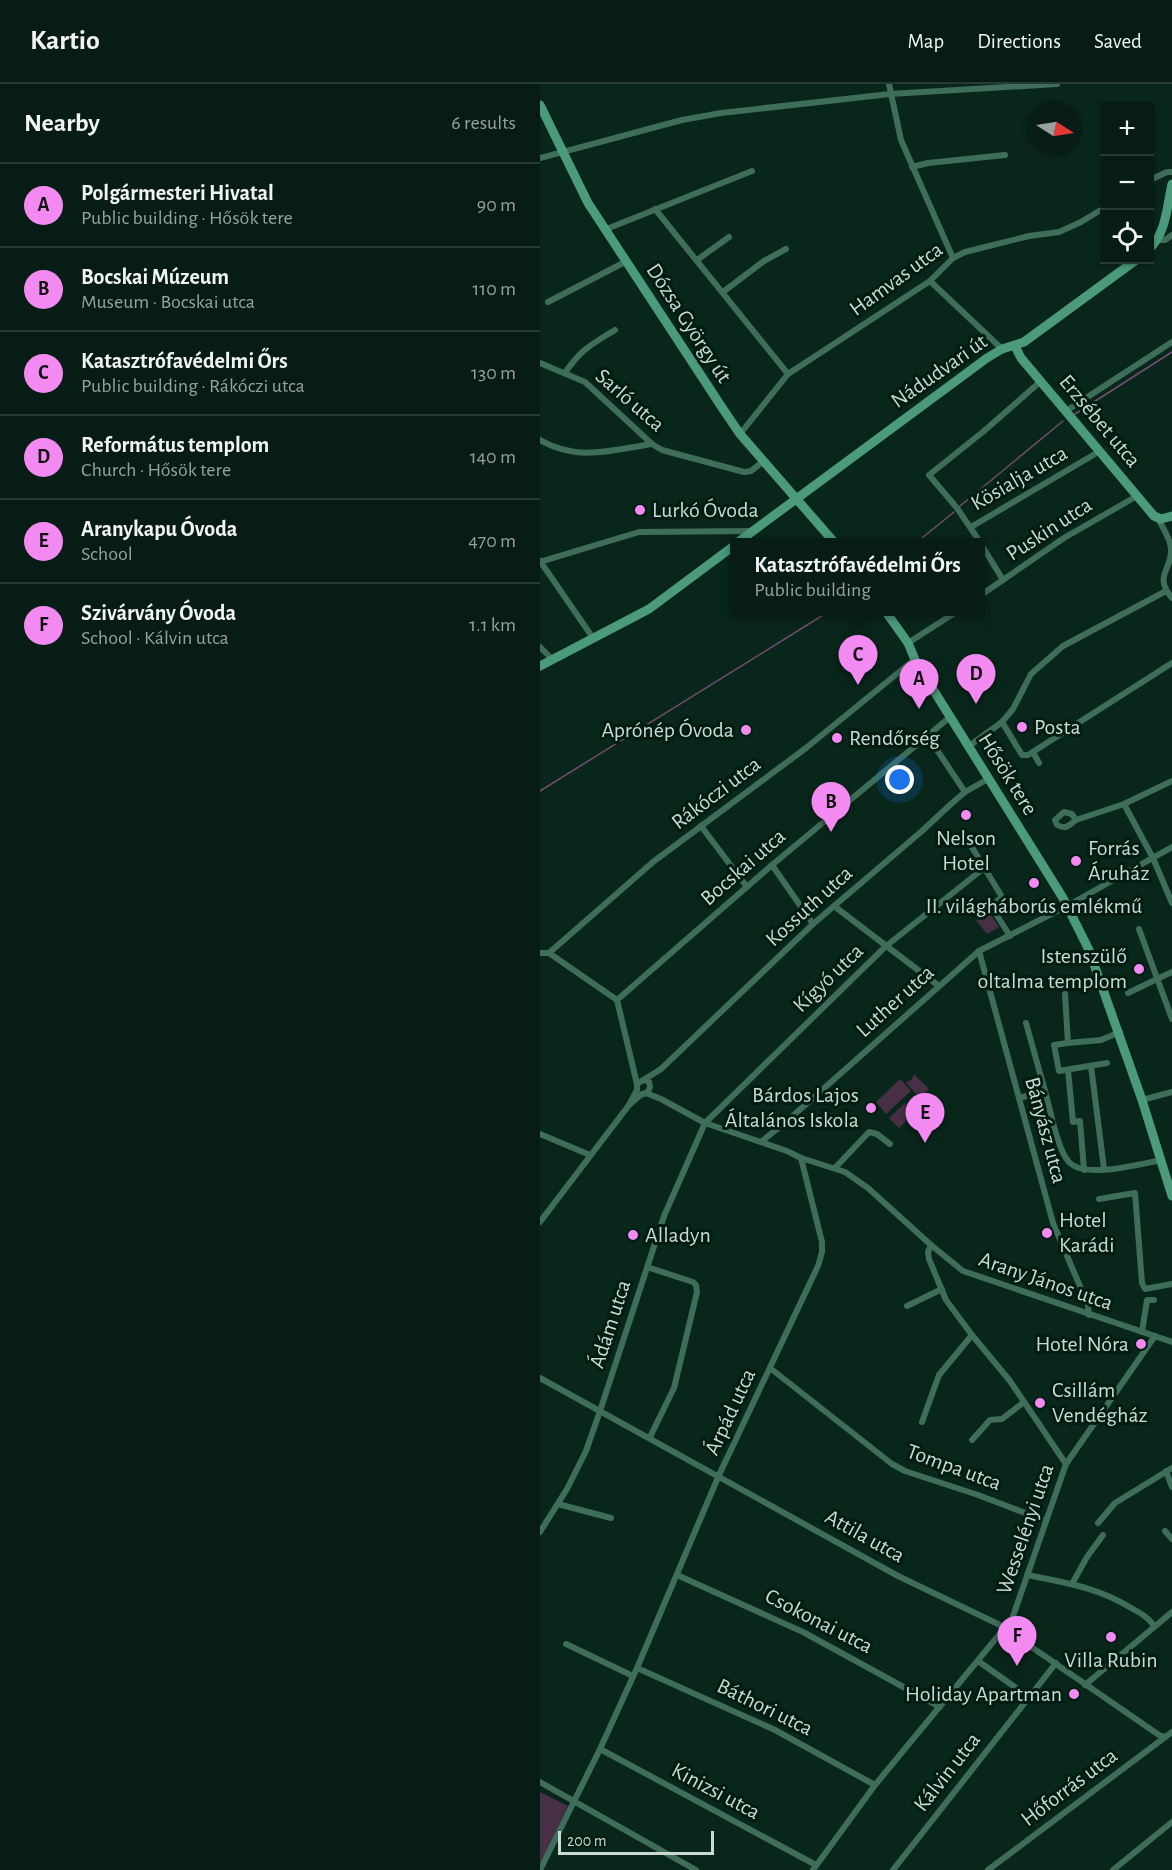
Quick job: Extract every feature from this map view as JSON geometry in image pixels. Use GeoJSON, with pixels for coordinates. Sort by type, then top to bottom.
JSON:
{"type":"FeatureCollection","features":[{"type":"Feature","properties":{"kind":"main road","name":"Dózsa György út"},"geometry":{"type":"LineString","coordinates":[[540,105],[583,195],[604,230],[740,434],[830,538]]}},
{"type":"Feature","properties":{"kind":"main road"},"geometry":{"type":"LineString","coordinates":[[1154,243],[1162,229],[1172,184]]}},
{"type":"Feature","properties":{"kind":"main road","name":"Nádudvari út"},"geometry":{"type":"LineString","coordinates":[[744,538],[902,420],[1002,350],[1029,339],[1131,264]]}},
{"type":"Feature","properties":{"kind":"main road","name":"Erzsébet utca"},"geometry":{"type":"LineString","coordinates":[[1015,346],[1021,358],[1158,518]]}},
{"type":"Feature","properties":{"kind":"main road"},"geometry":{"type":"LineString","coordinates":[[1158,518],[1172,516]]}},
{"type":"Feature","properties":{"kind":"main road","name":"Nádudvari út"},"geometry":{"type":"LineString","coordinates":[[540,666],[650,609],[730,549]]}},
{"type":"Feature","properties":{"kind":"main road"},"geometry":{"type":"LineString","coordinates":[[889,616],[908,643],[916,660]]}},
{"type":"Feature","properties":{"kind":"main road","name":"Hősök tere"},"geometry":{"type":"LineString","coordinates":[[916,660],[1067,906],[1095,962],[1143,1100],[1172,1196]]}},
{"type":"Feature","properties":{"kind":"street"},"geometry":{"type":"LineString","coordinates":[[889,84],[901,140],[953,258]]}},
{"type":"Feature","properties":{"kind":"street"},"geometry":{"type":"LineString","coordinates":[[540,158],[711,114],[890,94],[1057,84]]}},
{"type":"Feature","properties":{"kind":"street"},"geometry":{"type":"LineString","coordinates":[[912,167],[928,163],[1005,155]]}},
{"type":"Feature","properties":{"kind":"street"},"geometry":{"type":"LineString","coordinates":[[604,230],[752,171]]}},
{"type":"Feature","properties":{"kind":"street"},"geometry":{"type":"LineString","coordinates":[[1154,178],[1167,171],[1172,172]]}},
{"type":"Feature","properties":{"kind":"street"},"geometry":{"type":"LineString","coordinates":[[655,209],[788,374]]}},
{"type":"Feature","properties":{"kind":"street","name":"Hamvas utca"},"geometry":{"type":"LineString","coordinates":[[740,434],[788,374],[930,281],[953,258],[965,252],[1029,236],[1059,232],[1101,210]]}},
{"type":"Feature","properties":{"kind":"street"},"geometry":{"type":"LineString","coordinates":[[1157,240],[1165,240],[1172,235]]}},
{"type":"Feature","properties":{"kind":"street"},"geometry":{"type":"LineString","coordinates":[[697,260],[729,237]]}},
{"type":"Feature","properties":{"kind":"street"},"geometry":{"type":"LineString","coordinates":[[723,292],[764,261],[786,249]]}},
{"type":"Feature","properties":{"kind":"street"},"geometry":{"type":"LineString","coordinates":[[548,302],[625,262]]}},
{"type":"Feature","properties":{"kind":"street"},"geometry":{"type":"LineString","coordinates":[[930,281],[1002,350]]}},
{"type":"Feature","properties":{"kind":"street"},"geometry":{"type":"LineString","coordinates":[[564,373],[582,351],[615,330]]}},
{"type":"Feature","properties":{"kind":"street"},"geometry":{"type":"LineString","coordinates":[[1066,411],[1172,342]]}},
{"type":"Feature","properties":{"kind":"street","name":"Sarló utca"},"geometry":{"type":"LineString","coordinates":[[540,363],[585,382],[652,444],[668,453],[744,472],[751,471],[764,461]]}},
{"type":"Feature","properties":{"kind":"street"},"geometry":{"type":"LineString","coordinates":[[971,527],[929,475],[1041,381]]}},
{"type":"Feature","properties":{"kind":"street"},"geometry":{"type":"LineString","coordinates":[[540,440],[561,450],[578,453],[652,444]]}},
{"type":"Feature","properties":{"kind":"street","name":"Kösialja utca"},"geometry":{"type":"LineString","coordinates":[[978,538],[971,527],[1100,451]]}},
{"type":"Feature","properties":{"kind":"street","name":"Puskin utca"},"geometry":{"type":"LineString","coordinates":[[985,592],[1064,538],[1137,496]]}},
{"type":"Feature","properties":{"kind":"street"},"geometry":{"type":"LineString","coordinates":[[1158,518],[1171,548],[1163,579],[1166,591],[1172,598]]}},
{"type":"Feature","properties":{"kind":"street"},"geometry":{"type":"LineString","coordinates":[[593,638],[541,561],[639,532],[753,531]]}},
{"type":"Feature","properties":{"kind":"street","name":"Kösialja utca"},"geometry":{"type":"LineString","coordinates":[[985,550],[1003,580]]}},
{"type":"Feature","properties":{"kind":"street"},"geometry":{"type":"LineString","coordinates":[[969,746],[1002,722],[1013,709],[1031,674],[1063,646],[1166,591]]}},
{"type":"Feature","properties":{"kind":"street"},"geometry":{"type":"LineString","coordinates":[[908,643],[950,616]]}},
{"type":"Feature","properties":{"kind":"street"},"geometry":{"type":"LineString","coordinates":[[540,647],[553,660]]}},
{"type":"Feature","properties":{"kind":"street","name":"Rákóczi utca"},"geometry":{"type":"LineString","coordinates":[[549,954],[653,862],[806,748],[916,660]]}},
{"type":"Feature","properties":{"kind":"street"},"geometry":{"type":"LineString","coordinates":[[1002,722],[1022,755],[1025,756],[1172,663]]}},
{"type":"Feature","properties":{"kind":"street","name":"Bocskai utca"},"geometry":{"type":"LineString","coordinates":[[617,1000],[772,865],[950,717]]}},
{"type":"Feature","properties":{"kind":"street","name":"Hősök tere"},"geometry":{"type":"LineString","coordinates":[[927,735],[965,792]]}},
{"type":"Feature","properties":{"kind":"street"},"geometry":{"type":"LineString","coordinates":[[1034,752],[1040,763]]}},
{"type":"Feature","properties":{"kind":"street","name":"Kossuth utca"},"geometry":{"type":"LineString","coordinates":[[540,1222],[629,1105],[661,1069],[813,924],[965,792],[988,779]]}},
{"type":"Feature","properties":{"kind":"street"},"geometry":{"type":"LineString","coordinates":[[1076,820],[1124,804],[1172,781]]}},
{"type":"Feature","properties":{"kind":"street"},"geometry":{"type":"LineString","coordinates":[[1124,804],[1153,858],[1172,903]]}},
{"type":"Feature","properties":{"kind":"street"},"geometry":{"type":"LineString","coordinates":[[701,826],[747,887]]}},
{"type":"Feature","properties":{"kind":"street"},"geometry":{"type":"LineString","coordinates":[[970,844],[1002,897],[991,906],[1010,936]]}},
{"type":"Feature","properties":{"kind":"street","name":"Luther utca"},"geometry":{"type":"LineString","coordinates":[[761,1142],[980,951],[1067,906],[1172,847]]}},
{"type":"Feature","properties":{"kind":"street"},"geometry":{"type":"LineString","coordinates":[[772,865],[813,924]]}},
{"type":"Feature","properties":{"kind":"street","name":"Kígyó utca"},"geometry":{"type":"LineString","coordinates":[[705,1123],[885,947],[984,868]]}},
{"type":"Feature","properties":{"kind":"street"},"geometry":{"type":"LineString","coordinates":[[834,906],[939,986]]}},
{"type":"Feature","properties":{"kind":"street"},"geometry":{"type":"LineString","coordinates":[[1139,929],[1172,1019]]}},
{"type":"Feature","properties":{"kind":"street","name":"Bányász utca"},"geometry":{"type":"LineString","coordinates":[[980,951],[1053,1223],[1088,1305],[1089,1315]]}},
{"type":"Feature","properties":{"kind":"street"},"geometry":{"type":"LineString","coordinates":[[540,953],[549,954],[617,1000]]}},
{"type":"Feature","properties":{"kind":"street"},"geometry":{"type":"LineString","coordinates":[[1128,993],[1172,972]]}},
{"type":"Feature","properties":{"kind":"street"},"geometry":{"type":"LineString","coordinates":[[1065,994],[1068,1043]]}},
{"type":"Feature","properties":{"kind":"street","name":"Arany János utca"},"geometry":{"type":"LineString","coordinates":[[617,1000],[633,1068],[644,1087],[661,1099],[705,1123],[835,1168],[861,1183],[956,1266],[971,1275],[1172,1342]]}},
{"type":"Feature","properties":{"kind":"street"},"geometry":{"type":"LineString","coordinates":[[1026,1023],[1062,1151],[1069,1163],[1084,1170],[1162,1160]]}},
{"type":"Feature","properties":{"kind":"street"},"geometry":{"type":"LineString","coordinates":[[1107,1063],[1059,1071],[1054,1045],[1101,1040],[1119,1032]]}},
{"type":"Feature","properties":{"kind":"street"},"geometry":{"type":"LineString","coordinates":[[1091,1066],[1104,1169]]}},
{"type":"Feature","properties":{"kind":"street"},"geometry":{"type":"LineString","coordinates":[[1068,1070],[1073,1122],[1080,1121],[1084,1170]]}},
{"type":"Feature","properties":{"kind":"street"},"geometry":{"type":"LineString","coordinates":[[1019,1098],[1045,1091]]}},
{"type":"Feature","properties":{"kind":"street"},"geometry":{"type":"LineString","coordinates":[[1143,1100],[1172,1092]]}},
{"type":"Feature","properties":{"kind":"street","name":"Ádám utca"},"geometry":{"type":"LineString","coordinates":[[540,1532],[567,1489],[586,1451],[664,1216],[705,1123]]}},
{"type":"Feature","properties":{"kind":"street"},"geometry":{"type":"LineString","coordinates":[[835,1168],[870,1132],[877,1134],[890,1144]]}},
{"type":"Feature","properties":{"kind":"street"},"geometry":{"type":"LineString","coordinates":[[540,1134],[590,1155]]}},
{"type":"Feature","properties":{"kind":"street","name":"Árpád utca"},"geometry":{"type":"LineString","coordinates":[[540,1870],[600,1749],[719,1475],[818,1266],[822,1242],[801,1158]]}},
{"type":"Feature","properties":{"kind":"street"},"geometry":{"type":"LineString","coordinates":[[1099,1199],[1135,1193],[1142,1283],[1145,1289],[1172,1284]]}},
{"type":"Feature","properties":{"kind":"street"},"geometry":{"type":"LineString","coordinates":[[931,1245],[928,1252],[929,1259],[946,1300],[1010,1381],[1066,1464]]}},
{"type":"Feature","properties":{"kind":"street"},"geometry":{"type":"LineString","coordinates":[[647,1267],[693,1282],[697,1292],[674,1388],[650,1437]]}},
{"type":"Feature","properties":{"kind":"street"},"geometry":{"type":"LineString","coordinates":[[907,1306],[942,1289]]}},
{"type":"Feature","properties":{"kind":"street"},"geometry":{"type":"LineString","coordinates":[[1142,1332],[1147,1300],[1154,1300]]}},
{"type":"Feature","properties":{"kind":"street"},"geometry":{"type":"LineString","coordinates":[[922,1422],[939,1375],[972,1335]]}},
{"type":"Feature","properties":{"kind":"street","name":"Wesselényi utca"},"geometry":{"type":"LineString","coordinates":[[814,1867],[875,1785],[1012,1619],[1066,1464],[1155,1336]]}},
{"type":"Feature","properties":{"kind":"street","name":"Tompa utca"},"geometry":{"type":"LineString","coordinates":[[770,1368],[892,1464],[905,1471],[1046,1521]]}},
{"type":"Feature","properties":{"kind":"street","name":"Attila utca"},"geometry":{"type":"LineString","coordinates":[[540,1378],[898,1576],[1005,1629],[1159,1735],[1166,1737]]}},
{"type":"Feature","properties":{"kind":"street"},"geometry":{"type":"LineString","coordinates":[[972,1440],[990,1420],[1002,1419],[1024,1402]]}},
{"type":"Feature","properties":{"kind":"street"},"geometry":{"type":"LineString","coordinates":[[1098,1523],[1115,1503],[1169,1469],[1172,1487]]}},
{"type":"Feature","properties":{"kind":"street"},"geometry":{"type":"LineString","coordinates":[[558,1504],[611,1518]]}},
{"type":"Feature","properties":{"kind":"street"},"geometry":{"type":"LineString","coordinates":[[1165,1531],[1172,1539]]}},
{"type":"Feature","properties":{"kind":"street"},"geometry":{"type":"LineString","coordinates":[[1072,1584],[1103,1535]]}},
{"type":"Feature","properties":{"kind":"street","name":"Csokonai utca"},"geometry":{"type":"LineString","coordinates":[[677,1575],[803,1632],[940,1707]]}},
{"type":"Feature","properties":{"kind":"street"},"geometry":{"type":"LineString","coordinates":[[1027,1575],[1095,1590],[1118,1600],[1149,1619],[1154,1626]]}},
{"type":"Feature","properties":{"kind":"street"},"geometry":{"type":"LineString","coordinates":[[1085,1684],[1172,1612]]}},
{"type":"Feature","properties":{"kind":"street"},"geometry":{"type":"LineString","coordinates":[[566,1644],[633,1676]]}},
{"type":"Feature","properties":{"kind":"street"},"geometry":{"type":"LineString","coordinates":[[978,1661],[1029,1697]]}},
{"type":"Feature","properties":{"kind":"street","name":"Kálvin utca"},"geometry":{"type":"LineString","coordinates":[[892,1870],[1056,1663]]}},
{"type":"Feature","properties":{"kind":"street","name":"Báthori utca"},"geometry":{"type":"LineString","coordinates":[[637,1668],[775,1730],[875,1785]]}},
{"type":"Feature","properties":{"kind":"street","name":"Hőforrás utca"},"geometry":{"type":"LineString","coordinates":[[988,1870],[1172,1732]]}},
{"type":"Feature","properties":{"kind":"street","name":"Kinizsi utca"},"geometry":{"type":"LineString","coordinates":[[600,1749],[814,1867]]}},
{"type":"Feature","properties":{"kind":"street"},"geometry":{"type":"LineString","coordinates":[[540,1782],[696,1870]]}},
{"type":"Feature","properties":{"kind":"street"},"geometry":{"type":"LineString","coordinates":[[1113,1870],[1172,1822]]}},
{"type":"Feature","properties":{"kind":"shaded area"},"geometry":{"type":"Polygon","coordinates":[[[989,912],[999,927],[987,934],[976,920],[989,912]]]}},
{"type":"Feature","properties":{"kind":"shaded area"},"geometry":{"type":"Polygon","coordinates":[[[914,1074],[929,1089],[920,1098],[906,1083],[911,1081],[914,1074]]]}},
{"type":"Feature","properties":{"kind":"shaded area"},"geometry":{"type":"Polygon","coordinates":[[[900,1079],[911,1091],[886,1114],[876,1102],[900,1079]]]}},
{"type":"Feature","properties":{"kind":"shaded area"},"geometry":{"type":"Polygon","coordinates":[[[905,1103],[914,1113],[899,1128],[889,1118],[905,1103]]]}},
{"type":"Feature","properties":{"kind":"shaded area"},"geometry":{"type":"Polygon","coordinates":[[[540,1792],[568,1806],[541,1862],[540,1861],[540,1792]]]}},
{"type":"Feature","properties":{"kind":"waterway"},"geometry":{"type":"LineString","coordinates":[[1075,414],[1172,352]]}},
{"type":"Feature","properties":{"kind":"waterway"},"geometry":{"type":"LineString","coordinates":[[960,506],[1063,421]]}},
{"type":"Feature","properties":{"kind":"waterway"},"geometry":{"type":"LineString","coordinates":[[922,538],[954,512]]}},
{"type":"Feature","properties":{"kind":"waterway"},"geometry":{"type":"LineString","coordinates":[[540,791],[822,616]]}},
{"type":"Feature","properties":{"kind":"place","name":"Lurkó Óvoda"},"geometry":{"type":"Point","coordinates":[640,510]}},
{"type":"Feature","properties":{"kind":"place","name":"Katasztrófavédelmi Őrs"},"geometry":{"type":"Point","coordinates":[858,685]}},
{"type":"Feature","properties":{"kind":"place","name":"Református templom"},"geometry":{"type":"Point","coordinates":[976,704]}},
{"type":"Feature","properties":{"kind":"place","name":"Polgármesteri Hivatal"},"geometry":{"type":"Point","coordinates":[919,709]}},
{"type":"Feature","properties":{"kind":"place","name":"Posta"},"geometry":{"type":"Point","coordinates":[1022,727]}},
{"type":"Feature","properties":{"kind":"place","name":"Aprónép Óvoda"},"geometry":{"type":"Point","coordinates":[746,730]}},
{"type":"Feature","properties":{"kind":"place","name":"Rendőrség"},"geometry":{"type":"Point","coordinates":[837,738]}},
{"type":"Feature","properties":{"kind":"place","name":"Nelson Hotel"},"geometry":{"type":"Point","coordinates":[966,815]}},
{"type":"Feature","properties":{"kind":"place","name":"Bocskai Múzeum"},"geometry":{"type":"Point","coordinates":[831,832]}},
{"type":"Feature","properties":{"kind":"place","name":"Forrás Áruház"},"geometry":{"type":"Point","coordinates":[1076,861]}},
{"type":"Feature","properties":{"kind":"place","name":"II. világháborús emlékmű"},"geometry":{"type":"Point","coordinates":[1034,883]}},
{"type":"Feature","properties":{"kind":"place","name":"Istenszülő oltalma templom"},"geometry":{"type":"Point","coordinates":[1139,969]}},
{"type":"Feature","properties":{"kind":"place","name":"Bárdos Lajos Általános Iskola"},"geometry":{"type":"Point","coordinates":[871,1108]}},
{"type":"Feature","properties":{"kind":"place","name":"Aranykapu Óvoda"},"geometry":{"type":"Point","coordinates":[925,1143]}},
{"type":"Feature","properties":{"kind":"place","name":"Hotel Karádi"},"geometry":{"type":"Point","coordinates":[1047,1233]}},
{"type":"Feature","properties":{"kind":"place","name":"Alladyn"},"geometry":{"type":"Point","coordinates":[633,1235]}},
{"type":"Feature","properties":{"kind":"place","name":"Hotel Nóra"},"geometry":{"type":"Point","coordinates":[1141,1344]}},
{"type":"Feature","properties":{"kind":"place","name":"Csillám Vendégház"},"geometry":{"type":"Point","coordinates":[1040,1403]}},
{"type":"Feature","properties":{"kind":"place","name":"Villa Rubin"},"geometry":{"type":"Point","coordinates":[1111,1637]}},
{"type":"Feature","properties":{"kind":"place","name":"Szivárvány Óvoda"},"geometry":{"type":"Point","coordinates":[1017,1666]}},
{"type":"Feature","properties":{"kind":"place","name":"Holiday Apartman"},"geometry":{"type":"Point","coordinates":[1074,1694]}}]}
